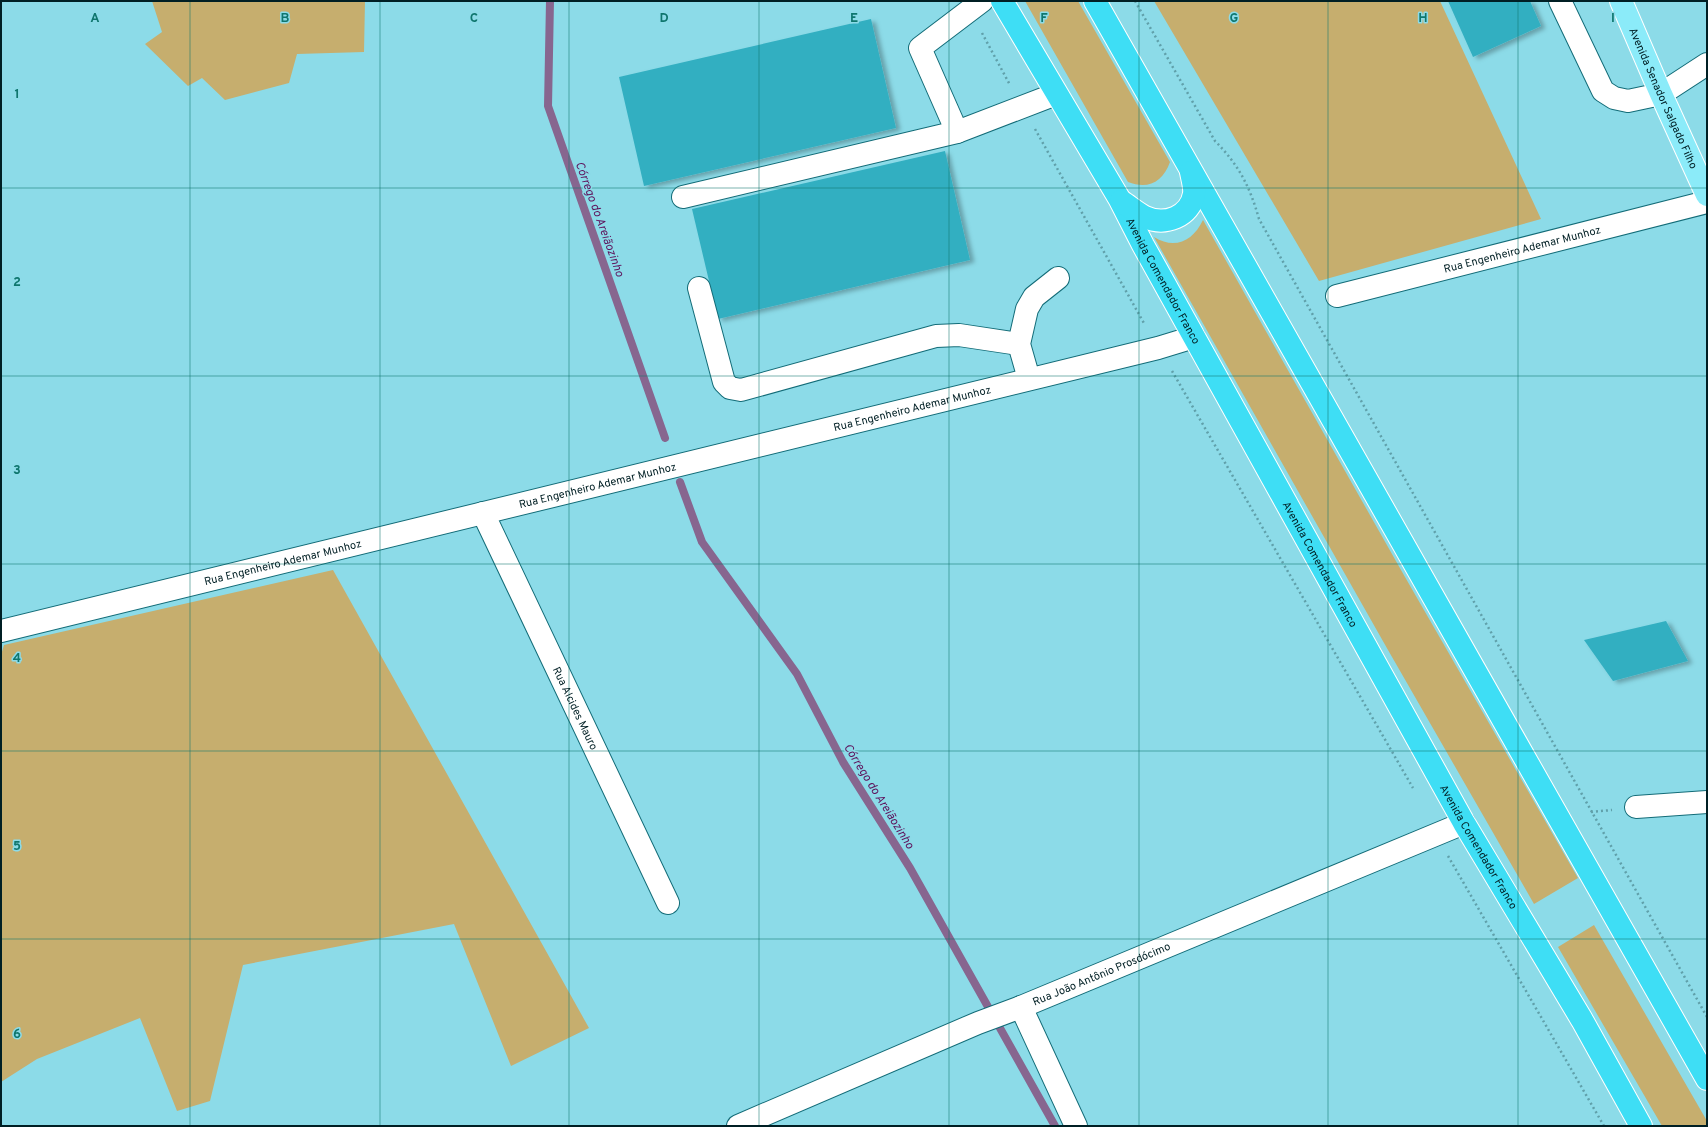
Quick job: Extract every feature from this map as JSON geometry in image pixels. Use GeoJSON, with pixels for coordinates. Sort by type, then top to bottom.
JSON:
{"type":"FeatureCollection","features":[{"type":"Feature","properties":{"kind":"highway","name":"Avenida Comendador Franco"},"geometry":{"type":"LineString","coordinates":[[1002,1],[1120,200],[1143,246],[1464,823],[1582,1020],[1641,1126]]}},
{"type":"Feature","properties":{"kind":"highway"},"geometry":{"type":"LineString","coordinates":[[1095,1],[1707,1079]]}},
{"type":"Feature","properties":{"kind":"highway"},"geometry":{"type":"LineString","coordinates":[[1120,200],[1145,217],[1159,221],[1174,219],[1188,208],[1194,193],[1191,169]]}},
{"type":"Feature","properties":{"kind":"main road","name":"Avenida Senador Salgado Filho"},"geometry":{"type":"LineString","coordinates":[[1621,1],[1707,195]]}},
{"type":"Feature","properties":{"kind":"street"},"geometry":{"type":"LineString","coordinates":[[1560,1],[1603,91],[1614,98],[1628,101],[1661,94],[1707,64]]}},
{"type":"Feature","properties":{"kind":"street"},"geometry":{"type":"LineString","coordinates":[[957,132],[920,48],[976,6]]}},
{"type":"Feature","properties":{"kind":"street"},"geometry":{"type":"LineString","coordinates":[[683,197],[957,132],[1056,94]]}},
{"type":"Feature","properties":{"kind":"street","name":"Rua Engenheiro Ademar Munhoz"},"geometry":{"type":"LineString","coordinates":[[1337,296],[1707,202]]}},
{"type":"Feature","properties":{"kind":"street"},"geometry":{"type":"LineString","coordinates":[[1029,379],[1019,344],[1027,309],[1034,297],[1058,278]]}},
{"type":"Feature","properties":{"kind":"street"},"geometry":{"type":"LineString","coordinates":[[699,288],[724,382],[730,388],[741,390],[936,336],[959,335],[1019,344]]}},
{"type":"Feature","properties":{"kind":"street","name":"Rua Engenheiro Ademar Munhoz"},"geometry":{"type":"LineString","coordinates":[[1,631],[1158,348],[1194,337]]}},
{"type":"Feature","properties":{"kind":"street","name":"Rua Alcides Mauro"},"geometry":{"type":"LineString","coordinates":[[482,513],[668,903]]}},
{"type":"Feature","properties":{"kind":"street"},"geometry":{"type":"LineString","coordinates":[[1636,807],[1707,802]]}},
{"type":"Feature","properties":{"kind":"street","name":"Rua João Antônio Prosdócimo"},"geometry":{"type":"LineString","coordinates":[[738,1126],[978,1023],[1013,1010],[1464,823]]}},
{"type":"Feature","properties":{"kind":"street"},"geometry":{"type":"LineString","coordinates":[[1013,1010],[1076,1126]]}},
{"type":"Feature","properties":{"kind":"path"},"geometry":{"type":"LineString","coordinates":[[1135,1],[1215,141],[1230,156],[1252,194],[1259,219],[1707,1017]]}},
{"type":"Feature","properties":{"kind":"path"},"geometry":{"type":"LineString","coordinates":[[976,6],[1022,106],[1141,319]]}},
{"type":"Feature","properties":{"kind":"path"},"geometry":{"type":"LineString","coordinates":[[1171,369],[1415,792]]}},
{"type":"Feature","properties":{"kind":"path"},"geometry":{"type":"LineString","coordinates":[[1449,857],[1604,1126]]}},
{"type":"Feature","properties":{"kind":"shaded area"},"geometry":{"type":"Polygon","coordinates":[[[152,1],[365,1],[364,52],[297,54],[289,83],[225,100],[202,78],[188,86],[145,44],[162,32],[152,1]]]}},
{"type":"Feature","properties":{"kind":"shaded area"},"geometry":{"type":"Polygon","coordinates":[[[1025,1],[1078,1],[1170,162],[1167,169],[1159,179],[1142,185],[1128,182],[1025,1]]]}},
{"type":"Feature","properties":{"kind":"shaded area"},"geometry":{"type":"Polygon","coordinates":[[[1154,1],[1440,1],[1541,219],[1319,281],[1154,1]]]}},
{"type":"Feature","properties":{"kind":"shaded area"},"geometry":{"type":"Polygon","coordinates":[[[1203,220],[1405,577],[1578,878],[1534,904],[1154,237],[1169,243],[1183,241],[1194,233],[1203,220]]]}},
{"type":"Feature","properties":{"kind":"shaded area"},"geometry":{"type":"Polygon","coordinates":[[[333,570],[589,1028],[511,1066],[454,924],[243,965],[210,1101],[177,1111],[140,1018],[37,1059],[1,1082],[1,655],[4,645],[333,570]]]}},
{"type":"Feature","properties":{"kind":"shaded area"},"geometry":{"type":"Polygon","coordinates":[[[1594,925],[1707,1121],[1707,1126],[1662,1126],[1558,947],[1594,925]]]}},
{"type":"Feature","properties":{"kind":"building"},"geometry":{"type":"Polygon","coordinates":[[[1448,1],[1530,1],[1541,26],[1473,57],[1448,1]]]}},
{"type":"Feature","properties":{"kind":"building"},"geometry":{"type":"Polygon","coordinates":[[[871,19],[896,128],[644,186],[619,77],[871,19]]]}},
{"type":"Feature","properties":{"kind":"building"},"geometry":{"type":"Polygon","coordinates":[[[945,151],[970,260],[718,319],[692,209],[945,151]]]}},
{"type":"Feature","properties":{"kind":"building"},"geometry":{"type":"Polygon","coordinates":[[[1666,621],[1688,661],[1613,681],[1584,640],[1666,621]]]}},
{"type":"Feature","properties":{"kind":"waterway","name":"Córrego do Areiãozinho"},"geometry":{"type":"LineString","coordinates":[[550,1],[548,106],[665,438]]}},
{"type":"Feature","properties":{"kind":"waterway","name":"Córrego do Areiãozinho"},"geometry":{"type":"LineString","coordinates":[[680,482],[702,542],[797,674],[843,762],[910,868],[1055,1126]]}}]}
